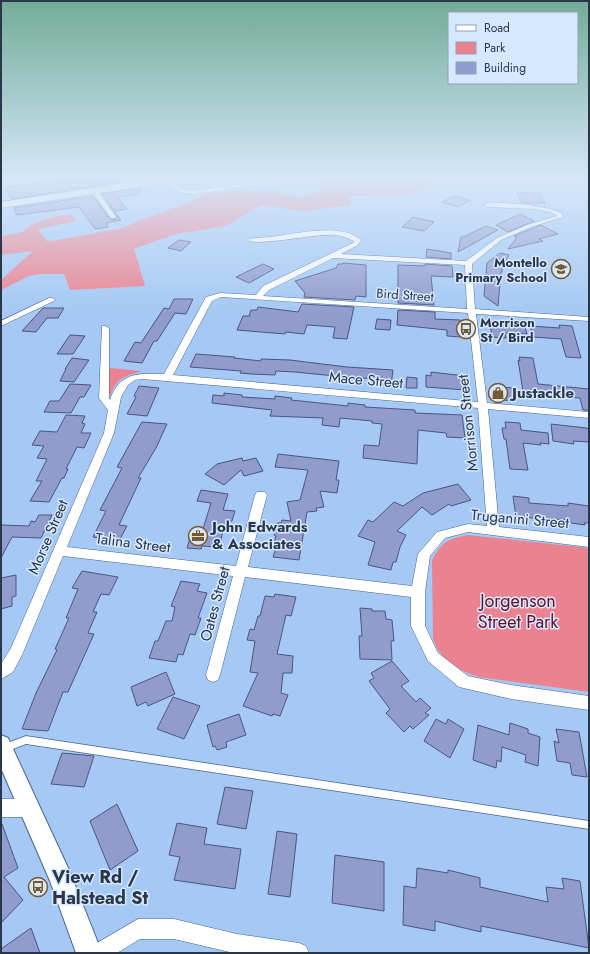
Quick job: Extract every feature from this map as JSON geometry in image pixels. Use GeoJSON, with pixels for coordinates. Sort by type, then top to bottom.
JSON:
{"type":"FeatureCollection","features":[{"type":"Feature","properties":{"kind":"street"},"geometry":{"type":"LineString","coordinates":[[332,256],[360,256],[468,263],[499,239],[538,224]]}},
{"type":"Feature","properties":{"kind":"street"},"geometry":{"type":"LineString","coordinates":[[251,240],[269,240],[327,233],[346,235],[358,240],[356,244],[266,288],[258,297]]}},
{"type":"Feature","properties":{"kind":"street"},"geometry":{"type":"LineString","coordinates":[[351,246],[360,256]]}},
{"type":"Feature","properties":{"kind":"street","name":"Morrison Street"},"geometry":{"type":"LineString","coordinates":[[468,263],[483,406],[493,531]]}},
{"type":"Feature","properties":{"kind":"street","name":"Bird Street"},"geometry":{"type":"LineString","coordinates":[[167,377],[209,299],[220,295],[589,319]]}},
{"type":"Feature","properties":{"kind":"street"},"geometry":{"type":"LineString","coordinates":[[1,324],[52,300]]}},
{"type":"Feature","properties":{"kind":"street"},"geometry":{"type":"LineString","coordinates":[[106,328],[104,398],[112,409]]}},
{"type":"Feature","properties":{"kind":"street","name":"Mace Street"},"geometry":{"type":"LineString","coordinates":[[141,376],[167,377],[589,415]]}},
{"type":"Feature","properties":{"kind":"street","name":"Morse Street"},"geometry":{"type":"LineString","coordinates":[[1,672],[8,667],[17,651],[60,551],[109,433],[112,409],[117,393],[124,383],[130,378],[141,376]]}},
{"type":"Feature","properties":{"kind":"street","name":"Oates Street"},"geometry":{"type":"LineString","coordinates":[[212,676],[261,495]]}},
{"type":"Feature","properties":{"kind":"street","name":"Truganini Street"},"geometry":{"type":"LineString","coordinates":[[589,542],[468,528],[441,535],[424,554],[418,592],[418,626],[433,657],[464,682],[511,692],[589,703]]}},
{"type":"Feature","properties":{"kind":"street","name":"Talina Street"},"geometry":{"type":"LineString","coordinates":[[60,551],[418,592]]}},
{"type":"Feature","properties":{"kind":"street"},"geometry":{"type":"LineString","coordinates":[[2,749],[30,808],[60,878],[89,953]]}},
{"type":"Feature","properties":{"kind":"street"},"geometry":{"type":"LineString","coordinates":[[1,808],[30,808]]}},
{"type":"Feature","properties":{"kind":"street"},"geometry":{"type":"LineString","coordinates":[[99,953],[138,929],[174,929],[237,944],[299,953]]}},
{"type":"Feature","properties":{"kind":"lane"},"geometry":{"type":"LineString","coordinates":[[2,749],[26,740],[589,825]]}},
{"type":"Feature","properties":{"kind":"green space"},"geometry":{"type":"Polygon","coordinates":[[[35,224],[65,224],[38,229],[47,241],[123,228],[133,224],[230,224],[226,226],[176,234],[134,249],[145,286],[70,290],[64,274],[40,274],[29,276],[1,290],[1,280],[33,251],[1,255],[1,236],[23,232],[35,224]]]}},
{"type":"Feature","properties":{"kind":"green space"},"geometry":{"type":"Polygon","coordinates":[[[111,368],[140,372],[121,379],[115,386],[111,395],[108,395],[108,371],[111,368]]]}},
{"type":"Feature","properties":{"kind":"green space","name":"Jorgenson Street Park"},"geometry":{"type":"Polygon","coordinates":[[[467,535],[589,548],[589,692],[479,677],[457,668],[439,652],[433,638],[432,561],[438,549],[446,542],[467,535]]]}},
{"type":"Feature","properties":{"kind":"building"},"geometry":{"type":"Polygon","coordinates":[[[91,224],[106,224],[108,227],[95,229],[91,224]]]}},
{"type":"Feature","properties":{"kind":"building"},"geometry":{"type":"Polygon","coordinates":[[[406,224],[432,224],[424,231],[402,227],[406,224]]]}},
{"type":"Feature","properties":{"kind":"building"},"geometry":{"type":"Polygon","coordinates":[[[499,224],[528,224],[508,232],[496,225],[499,224]]]}},
{"type":"Feature","properties":{"kind":"building"},"geometry":{"type":"Polygon","coordinates":[[[541,225],[558,234],[539,239],[543,241],[508,249],[517,237],[514,236],[541,225]]]}},
{"type":"Feature","properties":{"kind":"building"},"geometry":{"type":"Polygon","coordinates":[[[486,226],[498,230],[458,252],[461,237],[486,226]]]}},
{"type":"Feature","properties":{"kind":"building"},"geometry":{"type":"Polygon","coordinates":[[[179,240],[191,242],[181,251],[168,248],[179,240]]]}},
{"type":"Feature","properties":{"kind":"building"},"geometry":{"type":"Polygon","coordinates":[[[427,249],[451,253],[451,259],[426,257],[427,249]]]}},
{"type":"Feature","properties":{"kind":"building"},"geometry":{"type":"Polygon","coordinates":[[[500,253],[509,255],[501,272],[498,306],[484,296],[487,263],[500,253]]]}},
{"type":"Feature","properties":{"kind":"building"},"geometry":{"type":"Polygon","coordinates":[[[263,264],[274,269],[249,283],[236,277],[263,264]]]}},
{"type":"Feature","properties":{"kind":"building"},"geometry":{"type":"Polygon","coordinates":[[[338,264],[366,265],[366,297],[356,296],[355,300],[304,297],[305,293],[295,281],[336,268],[338,264]]]}},
{"type":"Feature","properties":{"kind":"building"},"geometry":{"type":"Polygon","coordinates":[[[425,264],[452,266],[453,277],[431,276],[434,305],[398,303],[398,265],[425,266],[425,264]]]}},
{"type":"Feature","properties":{"kind":"building"},"geometry":{"type":"Polygon","coordinates":[[[174,299],[193,299],[186,314],[175,313],[157,341],[154,341],[142,363],[124,361],[135,342],[141,343],[164,308],[169,309],[174,299]]]}},
{"type":"Feature","properties":{"kind":"building"},"geometry":{"type":"Polygon","coordinates":[[[302,304],[354,307],[347,339],[333,338],[335,327],[307,325],[304,334],[237,330],[243,316],[249,316],[251,310],[257,310],[258,307],[298,312],[302,304]]]}},
{"type":"Feature","properties":{"kind":"building"},"geometry":{"type":"Polygon","coordinates":[[[43,308],[64,308],[58,318],[47,318],[36,332],[22,331],[43,308]]]}},
{"type":"Feature","properties":{"kind":"building"},"geometry":{"type":"Polygon","coordinates":[[[398,310],[435,312],[435,319],[460,320],[461,337],[447,336],[447,330],[397,325],[398,310]]]}},
{"type":"Feature","properties":{"kind":"building"},"geometry":{"type":"Polygon","coordinates":[[[377,319],[391,320],[390,330],[375,329],[377,319]]]}},
{"type":"Feature","properties":{"kind":"building"},"geometry":{"type":"Polygon","coordinates":[[[494,322],[524,324],[527,334],[505,333],[506,338],[492,337],[490,324],[494,324],[494,322]]]}},
{"type":"Feature","properties":{"kind":"building"},"geometry":{"type":"Polygon","coordinates":[[[559,325],[572,326],[581,358],[566,357],[561,339],[533,337],[530,326],[560,328],[559,325]]]}},
{"type":"Feature","properties":{"kind":"building"},"geometry":{"type":"Polygon","coordinates":[[[70,335],[85,336],[73,354],[57,354],[70,335]]]}},
{"type":"Feature","properties":{"kind":"building"},"geometry":{"type":"Polygon","coordinates":[[[196,354],[261,361],[261,359],[290,360],[347,367],[393,370],[391,385],[377,384],[377,379],[345,377],[345,379],[334,378],[335,376],[295,372],[276,371],[275,375],[251,374],[240,373],[241,371],[190,367],[196,354]]]}},
{"type":"Feature","properties":{"kind":"building"},"geometry":{"type":"Polygon","coordinates":[[[519,357],[533,358],[538,384],[589,389],[589,410],[583,410],[580,398],[540,395],[541,399],[524,397],[518,360],[520,361],[519,357]]]}},
{"type":"Feature","properties":{"kind":"building"},"geometry":{"type":"Polygon","coordinates":[[[72,358],[89,360],[74,382],[60,381],[65,369],[72,358]]]}},
{"type":"Feature","properties":{"kind":"building"},"geometry":{"type":"Polygon","coordinates":[[[431,372],[465,376],[466,390],[426,387],[426,375],[431,376],[431,372]]]}},
{"type":"Feature","properties":{"kind":"building"},"geometry":{"type":"Polygon","coordinates":[[[407,377],[417,378],[417,388],[406,388],[407,377]]]}},
{"type":"Feature","properties":{"kind":"building"},"geometry":{"type":"Polygon","coordinates":[[[70,384],[91,385],[84,397],[80,397],[71,413],[44,412],[50,401],[59,401],[70,384]]]}},
{"type":"Feature","properties":{"kind":"building"},"geometry":{"type":"Polygon","coordinates":[[[139,386],[159,388],[147,416],[127,414],[136,397],[134,396],[139,386]]]}},
{"type":"Feature","properties":{"kind":"building"},"geometry":{"type":"Polygon","coordinates":[[[492,386],[512,388],[514,401],[494,399],[492,386]]]}},
{"type":"Feature","properties":{"kind":"building"},"geometry":{"type":"Polygon","coordinates":[[[224,393],[242,395],[242,397],[275,399],[275,396],[292,398],[291,400],[348,406],[348,403],[365,405],[365,407],[415,410],[415,413],[462,415],[465,438],[447,437],[446,433],[418,430],[417,464],[363,458],[364,445],[379,446],[382,424],[372,423],[372,421],[340,418],[339,427],[322,425],[323,418],[270,416],[272,410],[212,403],[213,395],[224,396],[224,393]]]}},
{"type":"Feature","properties":{"kind":"building"},"geometry":{"type":"Polygon","coordinates":[[[66,415],[85,416],[82,423],[85,424],[81,433],[91,433],[84,448],[77,447],[66,469],[68,469],[64,478],[62,478],[49,502],[30,501],[42,481],[36,481],[47,459],[37,458],[44,446],[32,445],[40,431],[57,432],[66,415]]]}},
{"type":"Feature","properties":{"kind":"building"},"geometry":{"type":"Polygon","coordinates":[[[142,422],[167,424],[156,448],[138,478],[141,478],[119,525],[127,526],[119,541],[93,537],[106,511],[100,510],[122,468],[117,467],[142,422]]]}},
{"type":"Feature","properties":{"kind":"building"},"geometry":{"type":"Polygon","coordinates":[[[505,422],[520,423],[521,430],[548,433],[549,444],[540,443],[541,445],[523,443],[528,470],[510,469],[506,439],[504,439],[502,428],[506,428],[505,422]]]}},
{"type":"Feature","properties":{"kind":"building"},"geometry":{"type":"Polygon","coordinates":[[[551,424],[589,429],[589,442],[573,441],[574,444],[553,441],[551,424]]]}},
{"type":"Feature","properties":{"kind":"building"},"geometry":{"type":"Polygon","coordinates":[[[278,454],[339,461],[336,480],[339,480],[337,493],[320,491],[324,507],[316,508],[317,511],[307,512],[299,560],[273,557],[276,548],[273,547],[276,536],[274,535],[277,523],[281,523],[282,520],[291,521],[287,502],[300,500],[308,470],[275,467],[278,454]]]}},
{"type":"Feature","properties":{"kind":"building"},"geometry":{"type":"Polygon","coordinates":[[[242,458],[243,461],[256,458],[263,471],[244,476],[241,470],[224,485],[205,474],[217,464],[242,458]]]}},
{"type":"Feature","properties":{"kind":"building"},"geometry":{"type":"Polygon","coordinates":[[[458,484],[471,500],[451,506],[449,504],[432,515],[422,507],[397,531],[406,535],[400,547],[396,562],[393,562],[391,570],[368,565],[375,542],[358,536],[368,520],[373,522],[394,502],[403,506],[423,493],[458,484]]]}},
{"type":"Feature","properties":{"kind":"building"},"geometry":{"type":"Polygon","coordinates":[[[201,490],[228,494],[223,510],[235,511],[232,521],[229,521],[227,528],[224,527],[219,547],[202,546],[201,549],[187,548],[192,531],[202,532],[211,503],[197,501],[201,490]]]}},
{"type":"Feature","properties":{"kind":"building"},"geometry":{"type":"Polygon","coordinates":[[[513,496],[529,498],[529,503],[568,506],[568,503],[589,506],[589,523],[584,523],[585,525],[571,523],[570,520],[516,517],[513,496]]]}},
{"type":"Feature","properties":{"kind":"building"},"geometry":{"type":"Polygon","coordinates":[[[39,515],[52,515],[41,538],[12,537],[1,558],[1,525],[29,526],[31,521],[35,522],[39,515]]]}},
{"type":"Feature","properties":{"kind":"building"},"geometry":{"type":"Polygon","coordinates":[[[82,571],[118,577],[109,595],[101,594],[93,612],[97,612],[88,633],[94,634],[68,692],[63,692],[48,731],[22,729],[36,693],[57,650],[55,649],[69,618],[66,618],[78,589],[72,588],[82,571]]]}},
{"type":"Feature","properties":{"kind":"building"},"geometry":{"type":"Polygon","coordinates":[[[16,575],[16,596],[12,597],[12,606],[1,609],[1,578],[16,575]]]}},
{"type":"Feature","properties":{"kind":"building"},"geometry":{"type":"Polygon","coordinates":[[[181,581],[200,584],[197,591],[207,593],[198,618],[201,618],[195,635],[190,634],[183,655],[178,654],[176,662],[149,658],[155,641],[158,641],[166,621],[172,621],[175,607],[171,606],[181,581]]]}},
{"type":"Feature","properties":{"kind":"building"},"geometry":{"type":"Polygon","coordinates":[[[275,594],[296,597],[291,616],[286,615],[277,654],[293,656],[292,673],[283,673],[281,693],[288,695],[280,716],[273,714],[272,716],[243,706],[258,673],[250,672],[255,641],[247,640],[250,629],[254,630],[258,616],[260,616],[265,596],[274,597],[275,594]]]}},
{"type":"Feature","properties":{"kind":"building"},"geometry":{"type":"Polygon","coordinates":[[[360,608],[372,609],[372,611],[385,611],[386,619],[392,620],[394,641],[391,641],[392,660],[360,659],[359,636],[362,636],[360,608]]]}},
{"type":"Feature","properties":{"kind":"building"},"geometry":{"type":"Polygon","coordinates":[[[392,661],[409,681],[401,686],[416,702],[420,698],[431,708],[425,713],[429,715],[413,729],[410,726],[404,732],[386,713],[390,709],[369,681],[374,678],[371,673],[392,661]]]}},
{"type":"Feature","properties":{"kind":"building"},"geometry":{"type":"Polygon","coordinates":[[[166,672],[175,694],[148,706],[146,702],[137,706],[131,687],[166,672]]]}},
{"type":"Feature","properties":{"kind":"building"},"geometry":{"type":"Polygon","coordinates":[[[173,697],[200,706],[184,739],[157,729],[173,697]]]}},
{"type":"Feature","properties":{"kind":"building"},"geometry":{"type":"Polygon","coordinates":[[[239,714],[246,735],[226,742],[227,747],[217,750],[215,746],[213,747],[207,725],[239,714]]]}},
{"type":"Feature","properties":{"kind":"building"},"geometry":{"type":"Polygon","coordinates":[[[436,719],[446,724],[448,719],[464,729],[450,758],[424,741],[436,719]]]}},
{"type":"Feature","properties":{"kind":"building"},"geometry":{"type":"Polygon","coordinates":[[[510,723],[528,729],[528,733],[540,737],[538,766],[525,762],[526,755],[502,747],[501,762],[497,760],[496,768],[473,760],[478,725],[509,735],[510,723]]]}},
{"type":"Feature","properties":{"kind":"building"},"geometry":{"type":"Polygon","coordinates":[[[556,729],[579,732],[587,777],[572,775],[570,763],[557,761],[554,741],[559,743],[556,729]]]}},
{"type":"Feature","properties":{"kind":"building"},"geometry":{"type":"Polygon","coordinates":[[[62,753],[94,756],[84,787],[51,784],[62,753]]]}},
{"type":"Feature","properties":{"kind":"building"},"geometry":{"type":"Polygon","coordinates":[[[225,787],[253,791],[246,829],[217,824],[225,787]]]}},
{"type":"Feature","properties":{"kind":"building"},"geometry":{"type":"Polygon","coordinates":[[[117,804],[138,851],[110,870],[90,821],[117,804]]]}},
{"type":"Feature","properties":{"kind":"building"},"geometry":{"type":"Polygon","coordinates":[[[177,823],[207,828],[204,844],[241,849],[235,889],[174,880],[180,857],[169,855],[177,823]]]}},
{"type":"Feature","properties":{"kind":"building"},"geometry":{"type":"Polygon","coordinates":[[[2,824],[18,868],[4,877],[23,900],[1,923],[1,825],[2,824]]]}},
{"type":"Feature","properties":{"kind":"building"},"geometry":{"type":"Polygon","coordinates":[[[277,831],[297,834],[290,897],[268,894],[277,831]]]}},
{"type":"Feature","properties":{"kind":"building"},"geometry":{"type":"Polygon","coordinates":[[[335,855],[384,862],[384,911],[332,903],[335,855]]]}},
{"type":"Feature","properties":{"kind":"building"},"geometry":{"type":"Polygon","coordinates":[[[417,868],[448,873],[448,870],[480,878],[480,887],[548,902],[546,887],[564,889],[562,878],[580,881],[589,948],[481,926],[481,932],[435,921],[435,931],[403,925],[404,886],[416,888],[417,868]]]}},
{"type":"Feature","properties":{"kind":"building"},"geometry":{"type":"Polygon","coordinates":[[[31,928],[40,953],[1,953],[1,949],[31,928]]]}},
{"type":"Feature","properties":{"kind":"place","name":"Montello Primary School"},"geometry":{"type":"Point","coordinates":[561,269]}},
{"type":"Feature","properties":{"kind":"place","name":"Morrison St / Bird"},"geometry":{"type":"Point","coordinates":[466,329]}},
{"type":"Feature","properties":{"kind":"place","name":"Justackle"},"geometry":{"type":"Point","coordinates":[498,393]}},
{"type":"Feature","properties":{"kind":"place","name":"John Edwards & Associates"},"geometry":{"type":"Point","coordinates":[198,536]}},
{"type":"Feature","properties":{"kind":"place","name":"View Rd / Halstead St"},"geometry":{"type":"Point","coordinates":[38,887]}}]}
